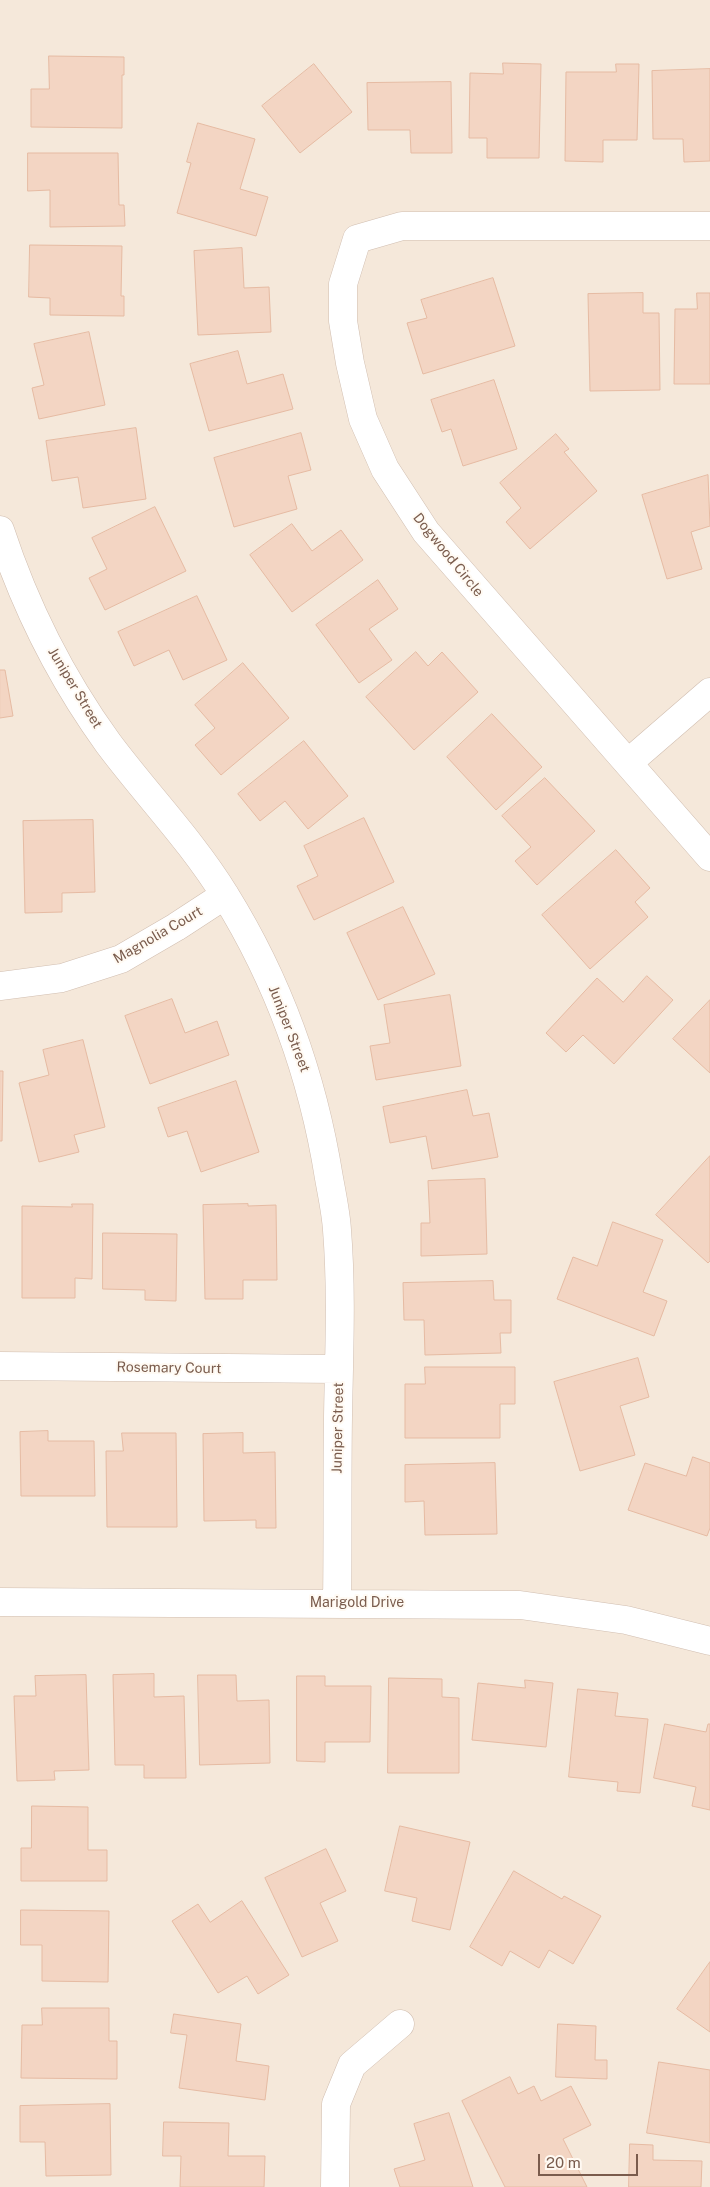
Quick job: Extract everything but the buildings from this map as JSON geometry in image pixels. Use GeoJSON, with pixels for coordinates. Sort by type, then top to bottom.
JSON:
{"type":"FeatureCollection","features":[{"type":"Feature","properties":{"kind":"street","name":"Dogwood Circle"},"geometry":{"type":"LineString","coordinates":[[710,226],[402,226],[357,239],[343,284],[343,320],[350,363],[363,419],[385,469],[426,532],[710,857]]}},
{"type":"Feature","properties":{"kind":"street","name":"Juniper Street"},"geometry":{"type":"LineString","coordinates":[[0,530],[5,564],[66,678],[108,742],[184,836],[225,895],[261,959],[290,1026],[310,1086],[322,1136],[337,1228],[340,1316],[337,1603]]}},
{"type":"Feature","properties":{"kind":"street"},"geometry":{"type":"LineString","coordinates":[[628,763],[710,692]]}},
{"type":"Feature","properties":{"kind":"street","name":"Magnolia Court"},"geometry":{"type":"LineString","coordinates":[[0,986],[62,978],[121,959],[176,927],[225,895]]}},
{"type":"Feature","properties":{"kind":"street","name":"Rosemary Court"},"geometry":{"type":"LineString","coordinates":[[0,1366],[339,1370]]}},
{"type":"Feature","properties":{"kind":"street","name":"Marigold Drive"},"geometry":{"type":"LineString","coordinates":[[0,1602],[520,1605],[626,1620],[710,1641]]}},
{"type":"Feature","properties":{"kind":"street"},"geometry":{"type":"LineString","coordinates":[[335,2187],[336,2104],[352,2065],[400,2024]]}},
{"type":"Feature","properties":{"kind":"shaded area"},"geometry":{"type":"Polygon","coordinates":[[[0,0],[710,0],[710,2187],[0,2187],[0,0]]]}}]}
